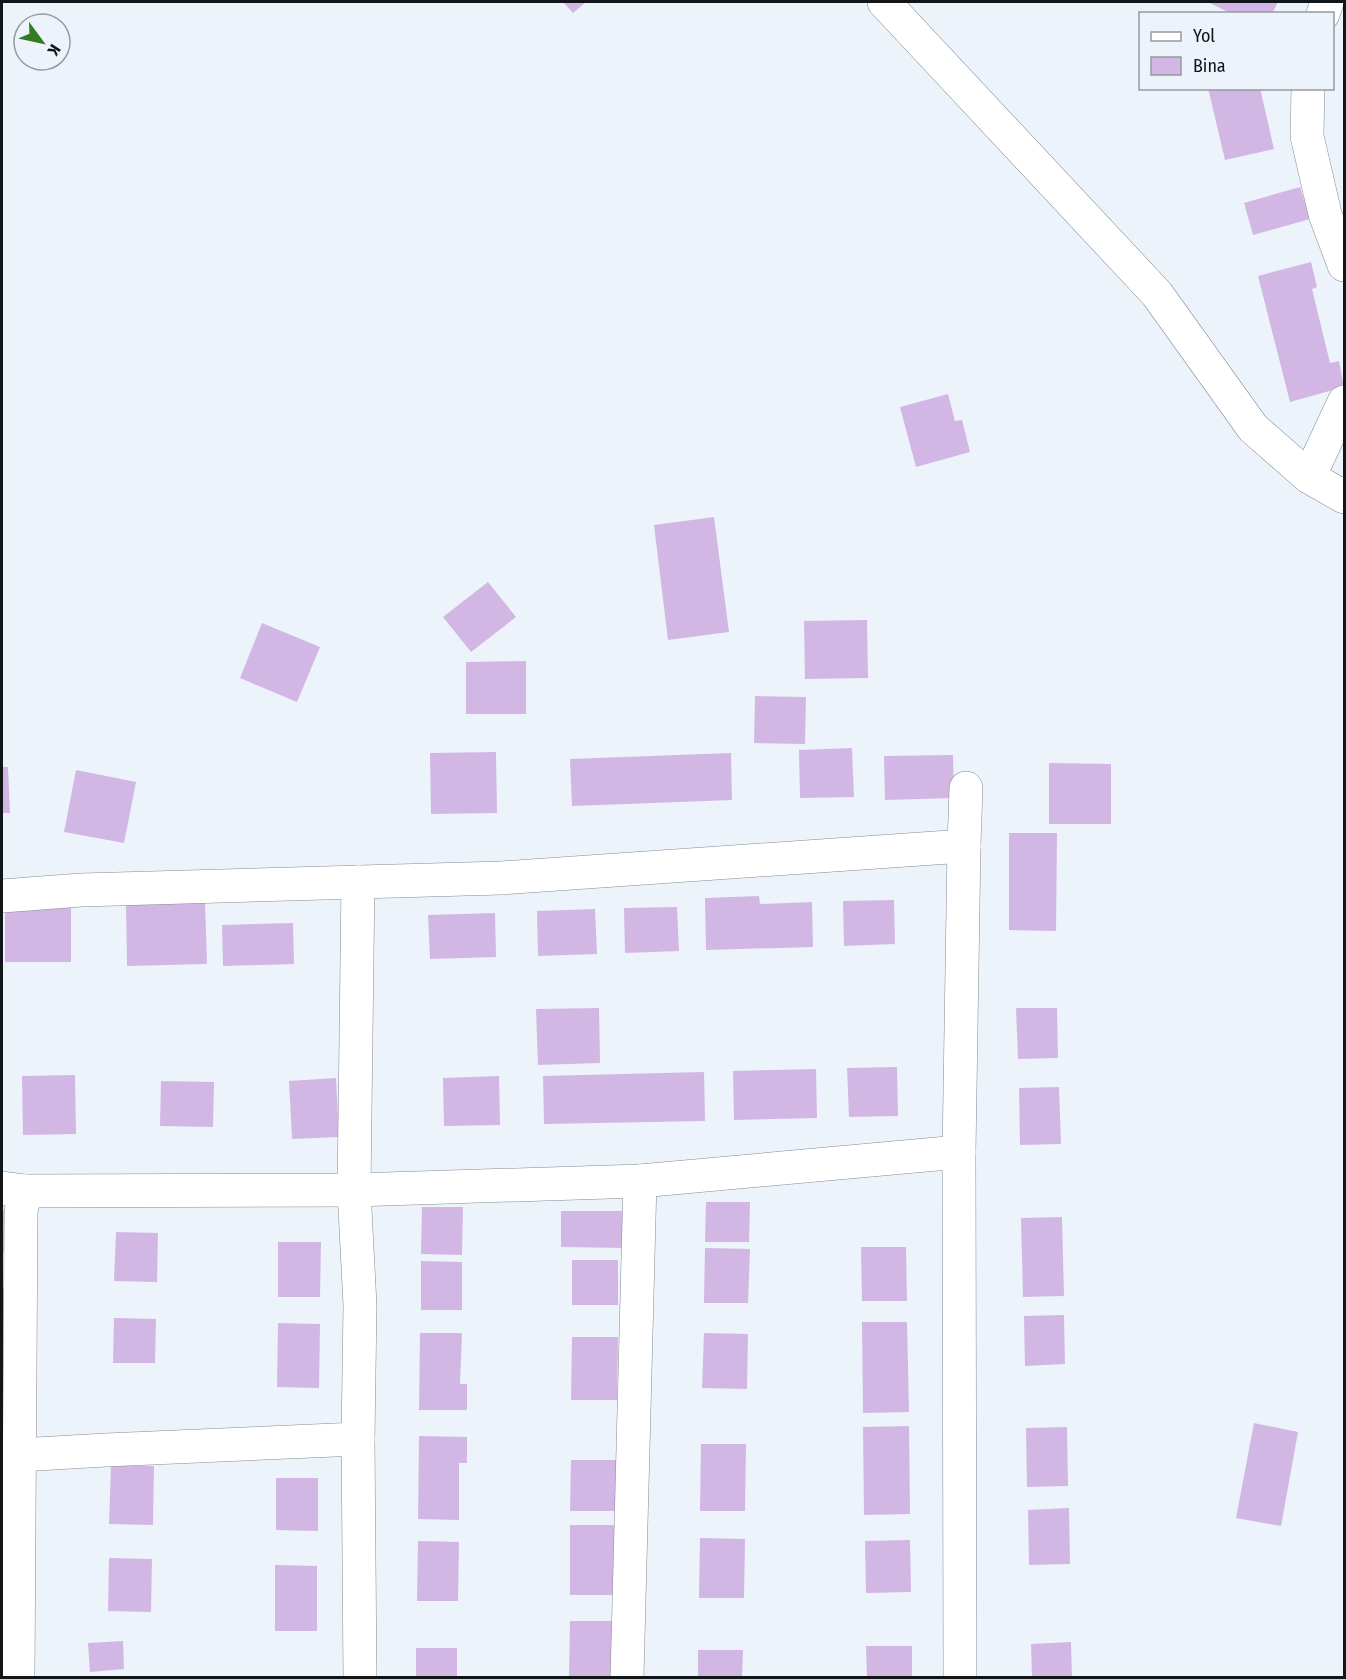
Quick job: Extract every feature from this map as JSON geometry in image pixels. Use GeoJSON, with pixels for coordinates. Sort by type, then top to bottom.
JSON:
{"type":"FeatureCollection","features":[{"type":"Feature","properties":{"kind":"street"},"geometry":{"type":"LineString","coordinates":[[884,2],[1157,294],[1253,428],[1309,477],[1344,497]]}},
{"type":"Feature","properties":{"kind":"street"},"geometry":{"type":"LineString","coordinates":[[1308,90],[1307,136],[1325,214],[1344,265]]}},
{"type":"Feature","properties":{"kind":"street"},"geometry":{"type":"LineString","coordinates":[[1309,477],[1344,402]]}},
{"type":"Feature","properties":{"kind":"street"},"geometry":{"type":"LineString","coordinates":[[960,1677],[959,1152],[966,788]]}},
{"type":"Feature","properties":{"kind":"street"},"geometry":{"type":"LineString","coordinates":[[2,896],[81,890],[501,878],[964,846]]}},
{"type":"Feature","properties":{"kind":"street"},"geometry":{"type":"LineString","coordinates":[[358,882],[354,1190],[360,1305],[358,1439],[360,1677]]}},
{"type":"Feature","properties":{"kind":"street"},"geometry":{"type":"LineString","coordinates":[[18,1677],[10,1640],[19,1455],[21,1212],[13,1190],[354,1190],[640,1181],[959,1152]]}},
{"type":"Feature","properties":{"kind":"street"},"geometry":{"type":"LineString","coordinates":[[627,1677],[640,1181]]}},
{"type":"Feature","properties":{"kind":"street"},"geometry":{"type":"LineString","coordinates":[[19,1455],[106,1449],[358,1439]]}},
{"type":"Feature","properties":{"kind":"building"},"geometry":{"type":"Polygon","coordinates":[[[563,2],[586,2],[573,13],[563,2]]]}},
{"type":"Feature","properties":{"kind":"building"},"geometry":{"type":"Polygon","coordinates":[[[1208,2],[1278,2],[1273,12],[1228,12],[1208,2]]]}},
{"type":"Feature","properties":{"kind":"building"},"geometry":{"type":"Polygon","coordinates":[[[1208,90],[1260,90],[1274,149],[1225,160],[1208,90]]]}},
{"type":"Feature","properties":{"kind":"building"},"geometry":{"type":"Polygon","coordinates":[[[1300,187],[1310,219],[1253,235],[1244,203],[1300,187]]]}},
{"type":"Feature","properties":{"kind":"building"},"geometry":{"type":"Polygon","coordinates":[[[1311,262],[1317,287],[1312,289],[1330,363],[1339,361],[1344,387],[1290,402],[1258,276],[1311,262]]]}},
{"type":"Feature","properties":{"kind":"building"},"geometry":{"type":"Polygon","coordinates":[[[948,394],[955,421],[962,420],[970,452],[916,467],[900,407],[948,394]]]}},
{"type":"Feature","properties":{"kind":"building"},"geometry":{"type":"Polygon","coordinates":[[[714,517],[729,632],[668,640],[654,525],[714,517]]]}},
{"type":"Feature","properties":{"kind":"building"},"geometry":{"type":"Polygon","coordinates":[[[488,582],[516,617],[471,652],[443,617],[488,582]]]}},
{"type":"Feature","properties":{"kind":"building"},"geometry":{"type":"Polygon","coordinates":[[[867,620],[868,678],[805,679],[804,621],[867,620]]]}},
{"type":"Feature","properties":{"kind":"building"},"geometry":{"type":"Polygon","coordinates":[[[262,623],[320,647],[297,702],[240,678],[262,623]]]}},
{"type":"Feature","properties":{"kind":"building"},"geometry":{"type":"Polygon","coordinates":[[[526,661],[526,714],[466,714],[466,662],[526,661]]]}},
{"type":"Feature","properties":{"kind":"building"},"geometry":{"type":"Polygon","coordinates":[[[755,696],[806,697],[805,744],[754,743],[755,696]]]}},
{"type":"Feature","properties":{"kind":"building"},"geometry":{"type":"Polygon","coordinates":[[[852,748],[854,797],[800,798],[799,750],[852,748]]]}},
{"type":"Feature","properties":{"kind":"building"},"geometry":{"type":"Polygon","coordinates":[[[496,752],[497,813],[431,814],[430,753],[496,752]]]}},
{"type":"Feature","properties":{"kind":"building"},"geometry":{"type":"Polygon","coordinates":[[[731,753],[732,800],[572,806],[570,759],[731,753]]]}},
{"type":"Feature","properties":{"kind":"building"},"geometry":{"type":"Polygon","coordinates":[[[953,755],[954,798],[885,800],[884,756],[953,755]]]}},
{"type":"Feature","properties":{"kind":"building"},"geometry":{"type":"Polygon","coordinates":[[[1049,763],[1111,764],[1111,824],[1049,824],[1049,763]]]}},
{"type":"Feature","properties":{"kind":"building"},"geometry":{"type":"Polygon","coordinates":[[[2,767],[8,767],[10,813],[2,813],[2,767]]]}},
{"type":"Feature","properties":{"kind":"building"},"geometry":{"type":"Polygon","coordinates":[[[76,770],[136,782],[124,843],[64,832],[76,770]]]}},
{"type":"Feature","properties":{"kind":"building"},"geometry":{"type":"Polygon","coordinates":[[[1009,833],[1057,833],[1056,931],[1009,930],[1009,833]]]}},
{"type":"Feature","properties":{"kind":"building"},"geometry":{"type":"Polygon","coordinates":[[[759,896],[760,904],[812,902],[813,947],[706,950],[705,898],[759,896]]]}},
{"type":"Feature","properties":{"kind":"building"},"geometry":{"type":"Polygon","coordinates":[[[894,900],[895,944],[844,946],[843,901],[894,900]]]}},
{"type":"Feature","properties":{"kind":"building"},"geometry":{"type":"Polygon","coordinates":[[[205,902],[207,964],[127,966],[126,904],[205,902]]]}},
{"type":"Feature","properties":{"kind":"building"},"geometry":{"type":"Polygon","coordinates":[[[71,905],[71,962],[5,962],[5,906],[71,905]]]}},
{"type":"Feature","properties":{"kind":"building"},"geometry":{"type":"Polygon","coordinates":[[[677,907],[679,951],[625,953],[624,908],[677,907]]]}},
{"type":"Feature","properties":{"kind":"building"},"geometry":{"type":"Polygon","coordinates":[[[595,909],[597,954],[538,956],[537,911],[595,909]]]}},
{"type":"Feature","properties":{"kind":"building"},"geometry":{"type":"Polygon","coordinates":[[[495,913],[496,957],[430,959],[428,915],[495,913]]]}},
{"type":"Feature","properties":{"kind":"building"},"geometry":{"type":"Polygon","coordinates":[[[293,923],[294,964],[223,966],[222,925],[293,923]]]}},
{"type":"Feature","properties":{"kind":"building"},"geometry":{"type":"Polygon","coordinates":[[[599,1008],[600,1063],[538,1065],[536,1009],[599,1008]]]}},
{"type":"Feature","properties":{"kind":"building"},"geometry":{"type":"Polygon","coordinates":[[[1016,1008],[1057,1008],[1058,1058],[1018,1059],[1016,1008]]]}},
{"type":"Feature","properties":{"kind":"building"},"geometry":{"type":"Polygon","coordinates":[[[897,1067],[898,1116],[849,1117],[847,1068],[897,1067]]]}},
{"type":"Feature","properties":{"kind":"building"},"geometry":{"type":"Polygon","coordinates":[[[816,1069],[817,1118],[734,1120],[733,1071],[816,1069]]]}},
{"type":"Feature","properties":{"kind":"building"},"geometry":{"type":"Polygon","coordinates":[[[704,1072],[705,1121],[544,1124],[543,1076],[704,1072]]]}},
{"type":"Feature","properties":{"kind":"building"},"geometry":{"type":"Polygon","coordinates":[[[75,1075],[76,1134],[23,1135],[22,1076],[75,1075]]]}},
{"type":"Feature","properties":{"kind":"building"},"geometry":{"type":"Polygon","coordinates":[[[499,1076],[500,1125],[444,1126],[443,1078],[499,1076]]]}},
{"type":"Feature","properties":{"kind":"building"},"geometry":{"type":"Polygon","coordinates":[[[336,1078],[339,1137],[292,1139],[289,1081],[336,1078]]]}},
{"type":"Feature","properties":{"kind":"building"},"geometry":{"type":"Polygon","coordinates":[[[161,1081],[214,1082],[213,1127],[160,1126],[161,1081]]]}},
{"type":"Feature","properties":{"kind":"building"},"geometry":{"type":"Polygon","coordinates":[[[1059,1087],[1061,1144],[1020,1145],[1019,1088],[1059,1087]]]}},
{"type":"Feature","properties":{"kind":"building"},"geometry":{"type":"Polygon","coordinates":[[[706,1202],[750,1202],[749,1242],[705,1242],[706,1202]]]}},
{"type":"Feature","properties":{"kind":"building"},"geometry":{"type":"Polygon","coordinates":[[[422,1207],[463,1207],[462,1255],[421,1254],[422,1207]]]}},
{"type":"Feature","properties":{"kind":"building"},"geometry":{"type":"Polygon","coordinates":[[[2,1210],[7,1210],[5,1252],[2,1252],[2,1210]]]}},
{"type":"Feature","properties":{"kind":"building"},"geometry":{"type":"Polygon","coordinates":[[[561,1211],[628,1211],[628,1248],[561,1247],[561,1211]]]}},
{"type":"Feature","properties":{"kind":"building"},"geometry":{"type":"Polygon","coordinates":[[[1062,1217],[1064,1296],[1023,1297],[1021,1218],[1062,1217]]]}},
{"type":"Feature","properties":{"kind":"building"},"geometry":{"type":"Polygon","coordinates":[[[116,1232],[158,1233],[157,1282],[114,1281],[116,1232]]]}},
{"type":"Feature","properties":{"kind":"building"},"geometry":{"type":"Polygon","coordinates":[[[278,1242],[321,1242],[320,1297],[278,1297],[278,1242]]]}},
{"type":"Feature","properties":{"kind":"building"},"geometry":{"type":"Polygon","coordinates":[[[861,1247],[906,1247],[907,1301],[862,1301],[861,1247]]]}},
{"type":"Feature","properties":{"kind":"building"},"geometry":{"type":"Polygon","coordinates":[[[705,1248],[750,1249],[748,1303],[704,1303],[705,1248]]]}},
{"type":"Feature","properties":{"kind":"building"},"geometry":{"type":"Polygon","coordinates":[[[572,1260],[618,1260],[618,1305],[572,1305],[572,1260]]]}},
{"type":"Feature","properties":{"kind":"building"},"geometry":{"type":"Polygon","coordinates":[[[421,1261],[462,1262],[462,1310],[421,1310],[421,1261]]]}},
{"type":"Feature","properties":{"kind":"building"},"geometry":{"type":"Polygon","coordinates":[[[2,1288],[6,1288],[6,1362],[2,1362],[2,1288]]]}},
{"type":"Feature","properties":{"kind":"building"},"geometry":{"type":"Polygon","coordinates":[[[1064,1315],[1065,1364],[1025,1366],[1024,1316],[1064,1315]]]}},
{"type":"Feature","properties":{"kind":"building"},"geometry":{"type":"Polygon","coordinates":[[[114,1318],[156,1319],[155,1363],[113,1363],[114,1318]]]}},
{"type":"Feature","properties":{"kind":"building"},"geometry":{"type":"Polygon","coordinates":[[[862,1322],[907,1322],[909,1412],[863,1413],[862,1322]]]}},
{"type":"Feature","properties":{"kind":"building"},"geometry":{"type":"Polygon","coordinates":[[[278,1323],[320,1324],[319,1388],[277,1387],[278,1323]]]}},
{"type":"Feature","properties":{"kind":"building"},"geometry":{"type":"Polygon","coordinates":[[[420,1333],[462,1333],[460,1384],[467,1384],[467,1410],[419,1410],[420,1333]]]}},
{"type":"Feature","properties":{"kind":"building"},"geometry":{"type":"Polygon","coordinates":[[[704,1333],[748,1334],[747,1389],[702,1388],[704,1333]]]}},
{"type":"Feature","properties":{"kind":"building"},"geometry":{"type":"Polygon","coordinates":[[[572,1337],[618,1337],[617,1400],[571,1400],[572,1337]]]}},
{"type":"Feature","properties":{"kind":"building"},"geometry":{"type":"Polygon","coordinates":[[[1254,1423],[1298,1432],[1281,1526],[1236,1518],[1254,1423]]]}},
{"type":"Feature","properties":{"kind":"building"},"geometry":{"type":"Polygon","coordinates":[[[909,1426],[910,1514],[864,1515],[863,1427],[909,1426]]]}},
{"type":"Feature","properties":{"kind":"building"},"geometry":{"type":"Polygon","coordinates":[[[1067,1427],[1068,1486],[1027,1487],[1026,1428],[1067,1427]]]}},
{"type":"Feature","properties":{"kind":"building"},"geometry":{"type":"Polygon","coordinates":[[[419,1436],[467,1437],[467,1463],[459,1463],[459,1520],[418,1519],[419,1436]]]}},
{"type":"Feature","properties":{"kind":"building"},"geometry":{"type":"Polygon","coordinates":[[[701,1444],[746,1444],[745,1511],[700,1511],[701,1444]]]}},
{"type":"Feature","properties":{"kind":"building"},"geometry":{"type":"Polygon","coordinates":[[[571,1460],[617,1460],[617,1511],[570,1511],[571,1460]]]}},
{"type":"Feature","properties":{"kind":"building"},"geometry":{"type":"Polygon","coordinates":[[[111,1465],[154,1466],[153,1525],[109,1524],[111,1465]]]}},
{"type":"Feature","properties":{"kind":"building"},"geometry":{"type":"Polygon","coordinates":[[[276,1478],[318,1478],[318,1531],[276,1530],[276,1478]]]}},
{"type":"Feature","properties":{"kind":"building"},"geometry":{"type":"Polygon","coordinates":[[[1069,1508],[1070,1564],[1029,1565],[1028,1510],[1069,1508]]]}},
{"type":"Feature","properties":{"kind":"building"},"geometry":{"type":"Polygon","coordinates":[[[570,1525],[616,1525],[616,1595],[570,1595],[570,1525]]]}},
{"type":"Feature","properties":{"kind":"building"},"geometry":{"type":"Polygon","coordinates":[[[700,1538],[745,1539],[744,1598],[699,1598],[700,1538]]]}},
{"type":"Feature","properties":{"kind":"building"},"geometry":{"type":"Polygon","coordinates":[[[910,1540],[911,1592],[866,1593],[865,1541],[910,1540]]]}},
{"type":"Feature","properties":{"kind":"building"},"geometry":{"type":"Polygon","coordinates":[[[418,1541],[459,1542],[458,1601],[417,1601],[418,1541]]]}},
{"type":"Feature","properties":{"kind":"building"},"geometry":{"type":"Polygon","coordinates":[[[109,1558],[152,1559],[151,1612],[108,1611],[109,1558]]]}},
{"type":"Feature","properties":{"kind":"building"},"geometry":{"type":"Polygon","coordinates":[[[275,1565],[317,1566],[317,1631],[275,1631],[275,1565]]]}},
{"type":"Feature","properties":{"kind":"building"},"geometry":{"type":"Polygon","coordinates":[[[570,1621],[616,1621],[616,1677],[569,1677],[570,1621]]]}},
{"type":"Feature","properties":{"kind":"building"},"geometry":{"type":"Polygon","coordinates":[[[123,1641],[124,1669],[90,1672],[88,1643],[123,1641]]]}},
{"type":"Feature","properties":{"kind":"building"},"geometry":{"type":"Polygon","coordinates":[[[1071,1642],[1072,1677],[1032,1677],[1031,1644],[1071,1642]]]}},
{"type":"Feature","properties":{"kind":"building"},"geometry":{"type":"Polygon","coordinates":[[[866,1646],[912,1646],[912,1677],[867,1677],[866,1646]]]}},
{"type":"Feature","properties":{"kind":"building"},"geometry":{"type":"Polygon","coordinates":[[[416,1648],[457,1648],[457,1677],[416,1677],[416,1648]]]}},
{"type":"Feature","properties":{"kind":"building"},"geometry":{"type":"Polygon","coordinates":[[[698,1650],[743,1650],[742,1677],[698,1677],[698,1650]]]}}]}
